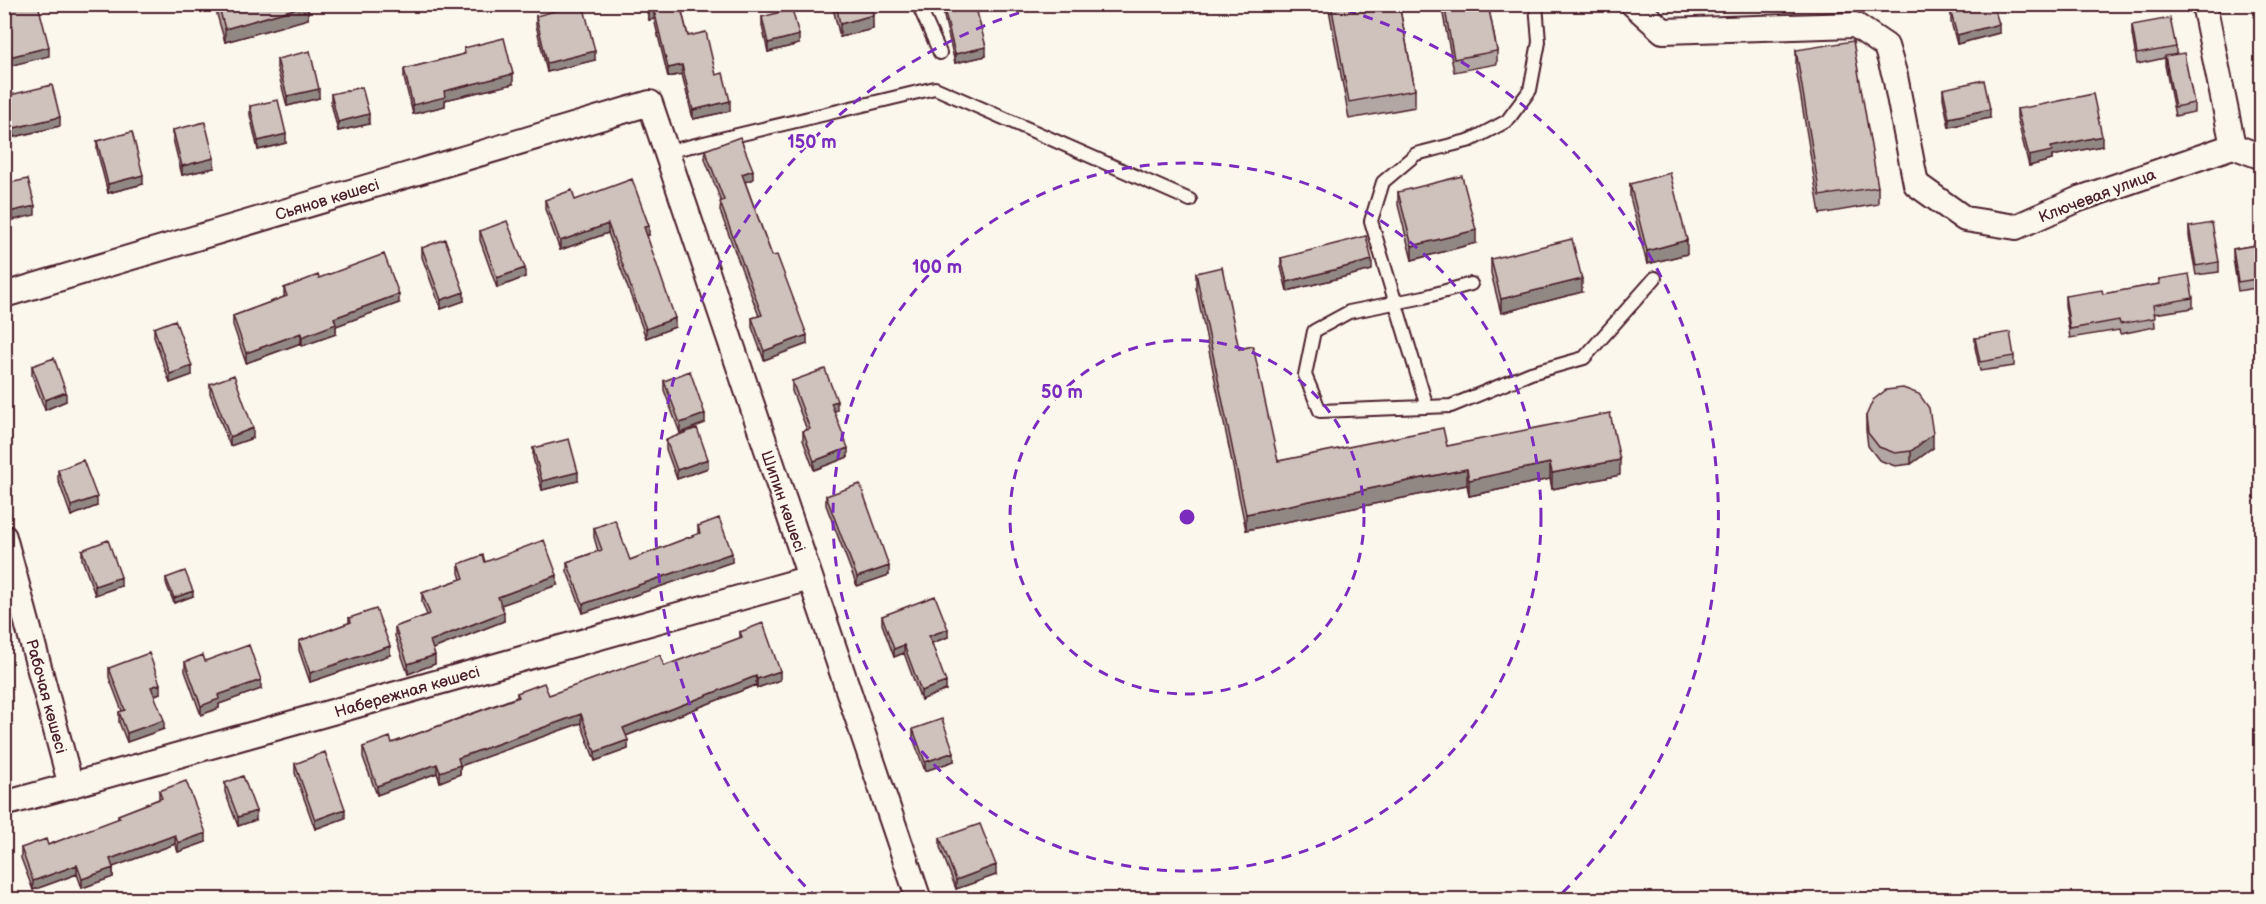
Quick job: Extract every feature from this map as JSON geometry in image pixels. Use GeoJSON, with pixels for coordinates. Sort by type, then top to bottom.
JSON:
{"type":"FeatureCollection","features":[{"type":"Feature","properties":{"kind":"street","name":"Ключевая улица"},"geometry":{"type":"LineString","coordinates":[[1633,4],[1663,31],[1855,25],[1886,46],[1895,76],[1916,184],[1965,219],[2016,227],[2079,199],[2233,146]]}},
{"type":"Feature","properties":{"kind":"street"},"geometry":{"type":"LineString","coordinates":[[2204,4],[2233,146],[2262,157]]}},
{"type":"Feature","properties":{"kind":"street","name":"Шипин көшесі"},"geometry":{"type":"LineString","coordinates":[[650,104],[919,900]]}},
{"type":"Feature","properties":{"kind":"street","name":"Сьянов көшесі"},"geometry":{"type":"LineString","coordinates":[[4,295],[650,104]]}},
{"type":"Feature","properties":{"kind":"street","name":"Рабочая көшесі"},"geometry":{"type":"LineString","coordinates":[[4,537],[70,786]]}},
{"type":"Feature","properties":{"kind":"street","name":"Набережная көшесі"},"geometry":{"type":"LineString","coordinates":[[4,804],[810,578]]}},
{"type":"Feature","properties":{"kind":"lane"},"geometry":{"type":"LineString","coordinates":[[918,4],[940,52]]}},
{"type":"Feature","properties":{"kind":"lane"},"geometry":{"type":"LineString","coordinates":[[1427,407],[1371,221],[1383,182],[1416,154],[1471,141],[1507,121],[1530,90],[1539,42],[1536,4]]}},
{"type":"Feature","properties":{"kind":"lane"},"geometry":{"type":"LineString","coordinates":[[666,152],[935,88],[1190,200]]}},
{"type":"Feature","properties":{"kind":"lane"},"geometry":{"type":"LineString","coordinates":[[1471,284],[1349,312],[1314,331],[1305,375],[1320,411],[1451,406],[1531,373],[1584,358],[1655,278]]}},
{"type":"Feature","properties":{"kind":"building"},"geometry":{"type":"Polygon","coordinates":[[[38,4],[49,47],[5,58],[4,10],[38,4]]]}},
{"type":"Feature","properties":{"kind":"building"},"geometry":{"type":"Polygon","coordinates":[[[218,4],[308,4],[308,5],[225,29],[218,4]]]}},
{"type":"Feature","properties":{"kind":"building"},"geometry":{"type":"Polygon","coordinates":[[[583,4],[595,51],[547,63],[536,16],[583,4]]]}},
{"type":"Feature","properties":{"kind":"building"},"geometry":{"type":"Polygon","coordinates":[[[647,4],[680,4],[688,36],[706,32],[716,75],[723,73],[730,101],[693,110],[682,65],[668,68],[654,10],[649,11],[647,4]]]}},
{"type":"Feature","properties":{"kind":"building"},"geometry":{"type":"Polygon","coordinates":[[[836,4],[871,4],[873,15],[840,24],[836,4]]]}},
{"type":"Feature","properties":{"kind":"building"},"geometry":{"type":"Polygon","coordinates":[[[943,4],[975,4],[986,47],[955,54],[943,4]]]}},
{"type":"Feature","properties":{"kind":"building"},"geometry":{"type":"Polygon","coordinates":[[[1331,4],[1399,4],[1415,90],[1349,102],[1331,4]]]}},
{"type":"Feature","properties":{"kind":"building"},"geometry":{"type":"Polygon","coordinates":[[[1444,4],[1488,4],[1497,51],[1454,59],[1444,4]]]}},
{"type":"Feature","properties":{"kind":"building"},"geometry":{"type":"Polygon","coordinates":[[[1983,4],[1993,4],[1999,24],[1957,35],[1951,13],[1983,4]]]}},
{"type":"Feature","properties":{"kind":"building"},"geometry":{"type":"Polygon","coordinates":[[[792,9],[799,35],[768,43],[762,17],[792,9]]]}},
{"type":"Feature","properties":{"kind":"building"},"geometry":{"type":"Polygon","coordinates":[[[2170,18],[2176,47],[2137,54],[2132,25],[2170,18]]]}},
{"type":"Feature","properties":{"kind":"building"},"geometry":{"type":"Polygon","coordinates":[[[504,38],[513,74],[444,91],[445,97],[413,105],[404,69],[465,54],[464,48],[504,38]]]}},
{"type":"Feature","properties":{"kind":"building"},"geometry":{"type":"Polygon","coordinates":[[[1853,41],[1878,187],[1820,196],[1796,50],[1853,41]]]}},
{"type":"Feature","properties":{"kind":"building"},"geometry":{"type":"Polygon","coordinates":[[[310,51],[319,89],[287,96],[277,59],[310,51]]]}},
{"type":"Feature","properties":{"kind":"building"},"geometry":{"type":"Polygon","coordinates":[[[2184,53],[2194,103],[2175,107],[2165,56],[2184,53]]]}},
{"type":"Feature","properties":{"kind":"building"},"geometry":{"type":"Polygon","coordinates":[[[1984,80],[1990,109],[1949,118],[1943,89],[1984,80]]]}},
{"type":"Feature","properties":{"kind":"building"},"geometry":{"type":"Polygon","coordinates":[[[52,85],[60,117],[14,128],[6,96],[52,85]]]}},
{"type":"Feature","properties":{"kind":"building"},"geometry":{"type":"Polygon","coordinates":[[[362,87],[369,114],[338,122],[331,94],[362,87]]]}},
{"type":"Feature","properties":{"kind":"building"},"geometry":{"type":"Polygon","coordinates":[[[2093,94],[2102,136],[2051,147],[2052,151],[2029,156],[2017,109],[2093,94]]]}},
{"type":"Feature","properties":{"kind":"building"},"geometry":{"type":"Polygon","coordinates":[[[278,100],[286,134],[258,141],[250,106],[278,100]]]}},
{"type":"Feature","properties":{"kind":"building"},"geometry":{"type":"Polygon","coordinates":[[[205,122],[214,158],[182,166],[173,130],[205,122]]]}},
{"type":"Feature","properties":{"kind":"building"},"geometry":{"type":"Polygon","coordinates":[[[132,132],[143,175],[108,184],[97,141],[132,132]]]}},
{"type":"Feature","properties":{"kind":"building"},"geometry":{"type":"Polygon","coordinates":[[[740,137],[753,170],[742,174],[772,256],[777,255],[807,335],[764,351],[752,318],[762,315],[720,202],[724,200],[705,150],[740,137]]]}},
{"type":"Feature","properties":{"kind":"building"},"geometry":{"type":"Polygon","coordinates":[[[1670,173],[1687,240],[1647,251],[1630,184],[1670,173]]]}},
{"type":"Feature","properties":{"kind":"building"},"geometry":{"type":"Polygon","coordinates":[[[1462,176],[1476,230],[1412,246],[1398,192],[1462,176]]]}},
{"type":"Feature","properties":{"kind":"building"},"geometry":{"type":"Polygon","coordinates":[[[28,179],[35,206],[4,213],[4,184],[28,179]]]}},
{"type":"Feature","properties":{"kind":"building"},"geometry":{"type":"Polygon","coordinates":[[[632,179],[649,226],[644,227],[675,318],[646,329],[608,224],[560,241],[545,200],[572,190],[575,200],[632,179]]]}},
{"type":"Feature","properties":{"kind":"building"},"geometry":{"type":"Polygon","coordinates":[[[507,221],[525,268],[497,278],[480,231],[507,221]]]}},
{"type":"Feature","properties":{"kind":"building"},"geometry":{"type":"Polygon","coordinates":[[[2212,223],[2219,262],[2196,266],[2189,227],[2212,223]]]}},
{"type":"Feature","properties":{"kind":"building"},"geometry":{"type":"Polygon","coordinates":[[[1366,236],[1372,260],[1287,282],[1281,258],[1366,236]]]}},
{"type":"Feature","properties":{"kind":"building"},"geometry":{"type":"Polygon","coordinates":[[[445,239],[464,292],[441,300],[422,248],[445,239]]]}},
{"type":"Feature","properties":{"kind":"building"},"geometry":{"type":"Polygon","coordinates":[[[1572,239],[1582,279],[1501,299],[1491,259],[1572,239]]]}},
{"type":"Feature","properties":{"kind":"building"},"geometry":{"type":"Polygon","coordinates":[[[2262,244],[2262,278],[2238,282],[2233,249],[2262,244]]]}},
{"type":"Feature","properties":{"kind":"building"},"geometry":{"type":"Polygon","coordinates":[[[384,254],[399,294],[334,318],[336,324],[302,337],[301,333],[246,353],[233,316],[287,296],[284,288],[384,254]]]}},
{"type":"Feature","properties":{"kind":"building"},"geometry":{"type":"Polygon","coordinates":[[[1222,267],[1239,349],[1253,346],[1278,461],[1443,428],[1447,446],[1610,413],[1620,460],[1552,473],[1550,463],[1469,480],[1467,469],[1246,514],[1196,273],[1222,267]]]}},
{"type":"Feature","properties":{"kind":"building"},"geometry":{"type":"Polygon","coordinates":[[[2189,274],[2193,298],[2153,305],[2155,318],[2120,324],[2119,320],[2070,329],[2065,296],[2102,290],[2103,294],[2160,284],[2159,279],[2189,274]]]}},
{"type":"Feature","properties":{"kind":"building"},"geometry":{"type":"Polygon","coordinates":[[[175,320],[192,366],[170,374],[154,328],[175,320]]]}},
{"type":"Feature","properties":{"kind":"building"},"geometry":{"type":"Polygon","coordinates":[[[2010,332],[2014,356],[1980,362],[1975,338],[2010,332]]]}},
{"type":"Feature","properties":{"kind":"building"},"geometry":{"type":"Polygon","coordinates":[[[54,358],[66,392],[45,400],[32,366],[54,358]]]}},
{"type":"Feature","properties":{"kind":"building"},"geometry":{"type":"Polygon","coordinates":[[[825,369],[837,401],[831,403],[848,448],[814,461],[803,431],[810,429],[792,381],[825,369]]]}},
{"type":"Feature","properties":{"kind":"building"},"geometry":{"type":"Polygon","coordinates":[[[690,371],[705,414],[680,423],[664,381],[690,371]]]}},
{"type":"Feature","properties":{"kind":"building"},"geometry":{"type":"Polygon","coordinates":[[[234,375],[253,428],[230,437],[210,384],[234,375]]]}},
{"type":"Feature","properties":{"kind":"building"},"geometry":{"type":"Polygon","coordinates":[[[1903,388],[1919,394],[1929,408],[1933,434],[1911,451],[1895,453],[1879,447],[1868,433],[1866,416],[1873,400],[1886,390],[1903,388]]]}},
{"type":"Feature","properties":{"kind":"building"},"geometry":{"type":"Polygon","coordinates":[[[697,428],[708,459],[677,470],[666,440],[697,428]]]}},
{"type":"Feature","properties":{"kind":"building"},"geometry":{"type":"Polygon","coordinates":[[[569,439],[578,472],[542,481],[533,448],[569,439]]]}},
{"type":"Feature","properties":{"kind":"building"},"geometry":{"type":"Polygon","coordinates":[[[83,460],[97,497],[71,506],[58,470],[83,460]]]}},
{"type":"Feature","properties":{"kind":"building"},"geometry":{"type":"Polygon","coordinates":[[[860,484],[889,566],[857,577],[826,496],[860,484]]]}},
{"type":"Feature","properties":{"kind":"building"},"geometry":{"type":"Polygon","coordinates":[[[719,518],[732,553],[583,604],[567,562],[602,550],[594,528],[615,520],[630,560],[700,533],[698,526],[719,518]]]}},
{"type":"Feature","properties":{"kind":"building"},"geometry":{"type":"Polygon","coordinates":[[[108,540],[121,577],[95,586],[82,550],[108,540]]]}},
{"type":"Feature","properties":{"kind":"building"},"geometry":{"type":"Polygon","coordinates":[[[544,540],[557,575],[498,597],[504,612],[430,641],[435,655],[408,664],[395,627],[430,614],[422,593],[464,578],[459,564],[483,555],[485,562],[544,540]]]}},
{"type":"Feature","properties":{"kind":"building"},"geometry":{"type":"Polygon","coordinates":[[[185,571],[193,591],[174,598],[166,578],[185,571]]]}},
{"type":"Feature","properties":{"kind":"building"},"geometry":{"type":"Polygon","coordinates":[[[935,596],[948,629],[929,636],[946,682],[921,691],[904,645],[894,649],[882,616],[935,596]]]}},
{"type":"Feature","properties":{"kind":"building"},"geometry":{"type":"Polygon","coordinates":[[[376,609],[390,646],[310,673],[299,641],[351,622],[349,618],[376,609]]]}},
{"type":"Feature","properties":{"kind":"building"},"geometry":{"type":"Polygon","coordinates":[[[763,623],[780,671],[757,679],[756,676],[623,728],[628,740],[595,752],[581,714],[458,758],[460,765],[440,772],[437,764],[377,786],[363,747],[390,737],[392,743],[519,697],[517,693],[544,683],[549,695],[660,655],[664,666],[742,637],[740,632],[763,623]]]}},
{"type":"Feature","properties":{"kind":"building"},"geometry":{"type":"Polygon","coordinates":[[[249,645],[261,680],[218,695],[219,699],[201,706],[185,662],[203,655],[205,661],[249,645]]]}},
{"type":"Feature","properties":{"kind":"building"},"geometry":{"type":"Polygon","coordinates":[[[149,653],[160,684],[151,687],[164,720],[127,733],[119,712],[125,710],[109,668],[149,653]]]}},
{"type":"Feature","properties":{"kind":"building"},"geometry":{"type":"Polygon","coordinates":[[[942,719],[954,752],[925,762],[913,729],[942,719]]]}},
{"type":"Feature","properties":{"kind":"building"},"geometry":{"type":"Polygon","coordinates":[[[325,752],[345,809],[315,820],[295,764],[325,752]]]}},
{"type":"Feature","properties":{"kind":"building"},"geometry":{"type":"Polygon","coordinates":[[[243,776],[256,811],[238,817],[225,783],[243,776]]]}},
{"type":"Feature","properties":{"kind":"building"},"geometry":{"type":"Polygon","coordinates":[[[186,781],[206,833],[178,843],[175,835],[110,859],[113,868],[82,879],[77,865],[33,881],[21,848],[46,839],[48,845],[120,818],[118,815],[162,798],[159,791],[186,781]]]}},
{"type":"Feature","properties":{"kind":"building"},"geometry":{"type":"Polygon","coordinates":[[[980,824],[996,865],[956,880],[940,838],[980,824]]]}}]}
